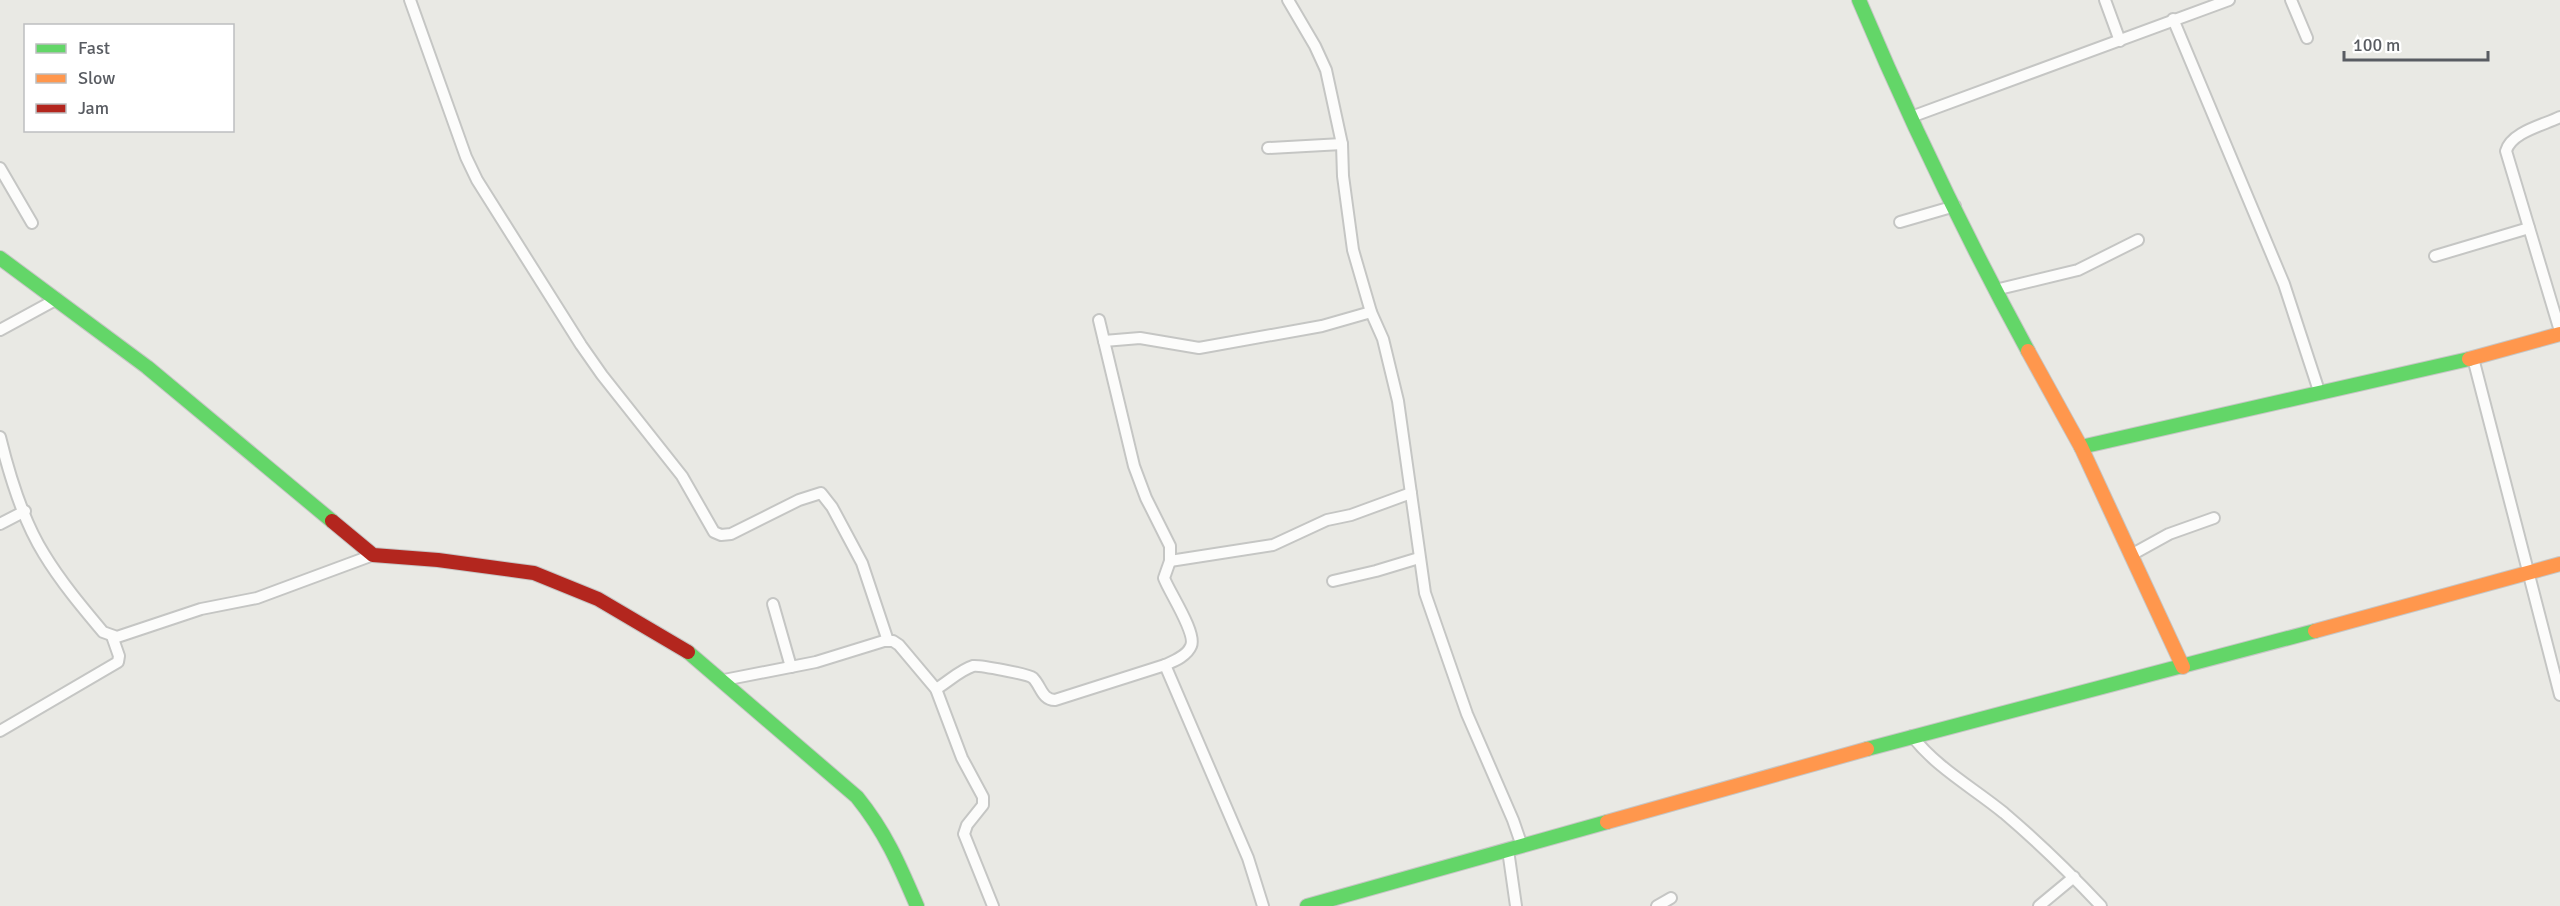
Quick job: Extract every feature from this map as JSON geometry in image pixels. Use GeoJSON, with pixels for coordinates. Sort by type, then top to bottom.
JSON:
{"type":"FeatureCollection","features":[{"type":"Feature","properties":{"kind":"street"},"geometry":{"type":"LineString","coordinates":[[410,0],[466,157],[477,180],[590,359],[671,460],[714,532],[721,535],[731,534],[799,500],[821,493],[832,507],[862,563],[888,641]]}},
{"type":"Feature","properties":{"kind":"street"},"geometry":{"type":"LineString","coordinates":[[1288,0],[1311,37],[1326,70],[1342,144],[1342,176],[1353,250],[1394,379],[1419,558],[1432,617],[1478,742],[1508,809],[1515,848],[1516,906]]}},
{"type":"Feature","properties":{"kind":"street"},"geometry":{"type":"LineString","coordinates":[[1858,0],[1891,76],[1995,290],[2081,447],[2183,667]]}},
{"type":"Feature","properties":{"kind":"street"},"geometry":{"type":"LineString","coordinates":[[2105,0],[2120,41]]}},
{"type":"Feature","properties":{"kind":"street"},"geometry":{"type":"LineString","coordinates":[[1911,117],[2229,0]]}},
{"type":"Feature","properties":{"kind":"street"},"geometry":{"type":"LineString","coordinates":[[2291,0],[2307,38]]}},
{"type":"Feature","properties":{"kind":"street"},"geometry":{"type":"LineString","coordinates":[[2173,19],[2284,284],[2319,391]]}},
{"type":"Feature","properties":{"kind":"street"},"geometry":{"type":"LineString","coordinates":[[2081,447],[2319,391],[2473,358],[2560,333],[2507,158],[2507,147],[2522,134],[2560,117]]}},
{"type":"Feature","properties":{"kind":"street"},"geometry":{"type":"LineString","coordinates":[[1268,148],[1342,144]]}},
{"type":"Feature","properties":{"kind":"street"},"geometry":{"type":"LineString","coordinates":[[0,168],[32,223]]}},
{"type":"Feature","properties":{"kind":"street"},"geometry":{"type":"LineString","coordinates":[[1900,222],[1955,206]]}},
{"type":"Feature","properties":{"kind":"street"},"geometry":{"type":"LineString","coordinates":[[2434,256],[2529,228]]}},
{"type":"Feature","properties":{"kind":"street"},"geometry":{"type":"LineString","coordinates":[[1995,290],[2078,270],[2138,240]]}},
{"type":"Feature","properties":{"kind":"street"},"geometry":{"type":"LineString","coordinates":[[0,258],[147,367],[373,555]]}},
{"type":"Feature","properties":{"kind":"street"},"geometry":{"type":"LineString","coordinates":[[0,330],[57,299]]}},
{"type":"Feature","properties":{"kind":"street"},"geometry":{"type":"LineString","coordinates":[[1104,341],[1140,338],[1199,348],[1322,326],[1371,312]]}},
{"type":"Feature","properties":{"kind":"street"},"geometry":{"type":"LineString","coordinates":[[936,689],[969,668],[980,666],[1027,675],[1045,696],[1055,700],[1165,665],[1186,653],[1192,642],[1190,630],[1164,578],[1170,561],[1170,546],[1146,498],[1134,466],[1099,320]]}},
{"type":"Feature","properties":{"kind":"street"},"geometry":{"type":"LineString","coordinates":[[2473,358],[2560,695]]}},
{"type":"Feature","properties":{"kind":"street"},"geometry":{"type":"LineString","coordinates":[[0,437],[25,511],[43,553],[73,597],[103,632],[112,636],[127,634],[201,609],[257,598],[373,555],[438,560],[546,577],[598,599],[692,654],[857,796],[889,842],[917,906]]}},
{"type":"Feature","properties":{"kind":"street"},"geometry":{"type":"LineString","coordinates":[[1170,561],[1273,545],[1326,520],[1351,515],[1411,493]]}},
{"type":"Feature","properties":{"kind":"street"},"geometry":{"type":"LineString","coordinates":[[0,524],[25,511]]}},
{"type":"Feature","properties":{"kind":"street"},"geometry":{"type":"LineString","coordinates":[[2131,555],[2169,534],[2214,518]]}},
{"type":"Feature","properties":{"kind":"street"},"geometry":{"type":"LineString","coordinates":[[1333,581],[1419,558]]}},
{"type":"Feature","properties":{"kind":"street"},"geometry":{"type":"LineString","coordinates":[[1307,906],[1912,736],[2183,667],[2560,564]]}},
{"type":"Feature","properties":{"kind":"street"},"geometry":{"type":"LineString","coordinates":[[773,604],[791,667]]}},
{"type":"Feature","properties":{"kind":"street"},"geometry":{"type":"LineString","coordinates":[[0,731],[118,662],[119,656],[112,636]]}},
{"type":"Feature","properties":{"kind":"street"},"geometry":{"type":"LineString","coordinates":[[724,680],[791,667],[888,641],[899,645],[936,689],[962,758],[983,796],[984,805],[967,825],[964,834],[993,906]]}},
{"type":"Feature","properties":{"kind":"street"},"geometry":{"type":"LineString","coordinates":[[1165,665],[1248,858],[1263,906]]}},
{"type":"Feature","properties":{"kind":"street"},"geometry":{"type":"LineString","coordinates":[[1912,736],[1923,751],[2002,812],[2074,877],[2101,906]]}},
{"type":"Feature","properties":{"kind":"street"},"geometry":{"type":"LineString","coordinates":[[2039,906],[2074,877]]}},
{"type":"Feature","properties":{"kind":"street"},"geometry":{"type":"LineString","coordinates":[[1657,906],[1671,898]]}},
{"type":"Feature","properties":{"kind":"traffic: fast"},"geometry":{"type":"LineString","coordinates":[[1859,0],[1939,177],[2028,351]]}},
{"type":"Feature","properties":{"kind":"traffic: fast"},"geometry":{"type":"LineString","coordinates":[[0,258],[147,367],[332,521]]}},
{"type":"Feature","properties":{"kind":"traffic: fast"},"geometry":{"type":"LineString","coordinates":[[2081,447],[2469,359]]}},
{"type":"Feature","properties":{"kind":"traffic: fast"},"geometry":{"type":"LineString","coordinates":[[1867,749],[2315,631]]}},
{"type":"Feature","properties":{"kind":"traffic: fast"},"geometry":{"type":"LineString","coordinates":[[688,652],[857,797],[884,836],[917,906]]}},
{"type":"Feature","properties":{"kind":"traffic: fast"},"geometry":{"type":"LineString","coordinates":[[1307,906],[1607,822]]}},
{"type":"Feature","properties":{"kind":"traffic: slow"},"geometry":{"type":"LineString","coordinates":[[2469,359],[2560,334]]}},
{"type":"Feature","properties":{"kind":"traffic: slow"},"geometry":{"type":"LineString","coordinates":[[2028,351],[2081,447],[2183,667]]}},
{"type":"Feature","properties":{"kind":"traffic: slow"},"geometry":{"type":"LineString","coordinates":[[2315,631],[2560,564]]}},
{"type":"Feature","properties":{"kind":"traffic: slow"},"geometry":{"type":"LineString","coordinates":[[1607,822],[1867,749]]}},
{"type":"Feature","properties":{"kind":"traffic: jam"},"geometry":{"type":"LineString","coordinates":[[332,521],[373,555],[438,560],[534,573],[598,599],[688,652]]}}]}
